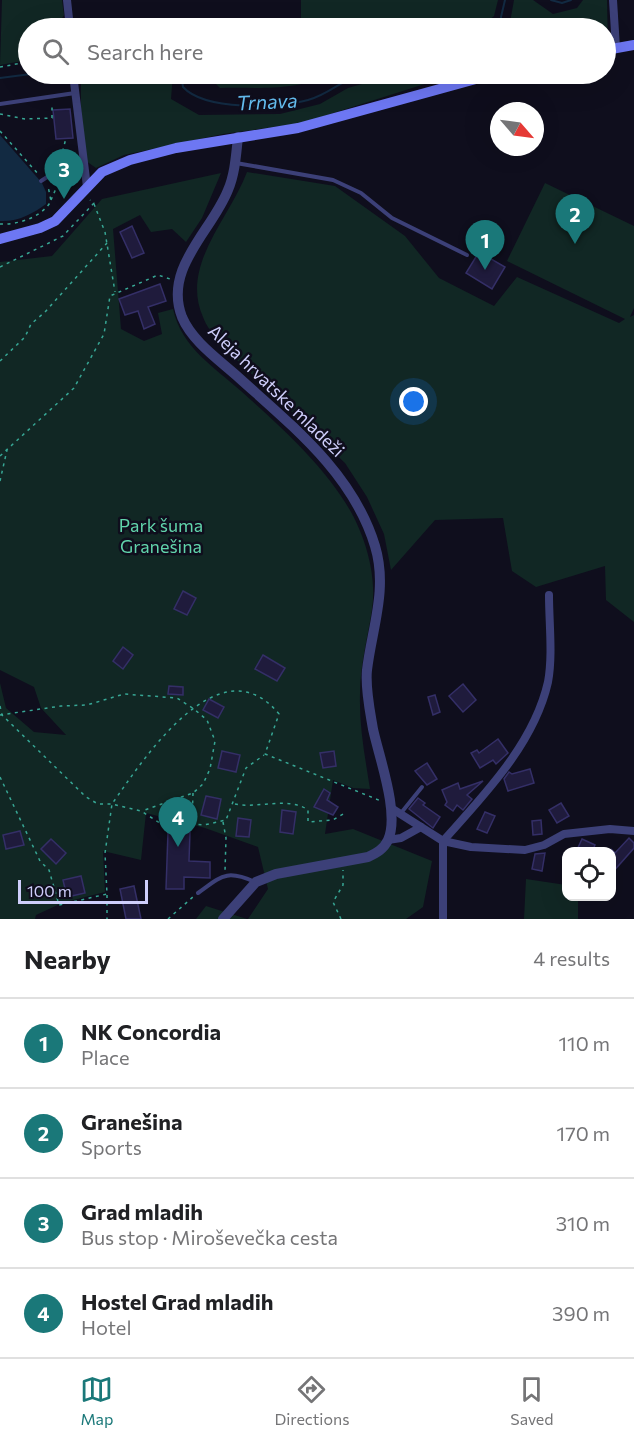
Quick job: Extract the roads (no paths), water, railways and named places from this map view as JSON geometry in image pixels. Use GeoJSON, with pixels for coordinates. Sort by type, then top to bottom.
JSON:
{"type":"FeatureCollection","features":[{"type":"Feature","properties":{"kind":"main road"},"geometry":{"type":"LineString","coordinates":[[616,48],[634,45]]}},
{"type":"Feature","properties":{"kind":"main road"},"geometry":{"type":"LineString","coordinates":[[0,239],[55,221],[102,172],[130,160],[176,148],[298,128],[458,84]]}},
{"type":"Feature","properties":{"kind":"street"},"geometry":{"type":"LineString","coordinates":[[67,0],[69,18]]}},
{"type":"Feature","properties":{"kind":"street"},"geometry":{"type":"LineString","coordinates":[[612,18],[613,0]]}},
{"type":"Feature","properties":{"kind":"street"},"geometry":{"type":"LineString","coordinates":[[74,84],[87,187]]}},
{"type":"Feature","properties":{"kind":"street","name":"Aleja hrvatske mladeži"},"geometry":{"type":"LineString","coordinates":[[238,137],[236,163],[229,189],[215,216],[187,256],[178,286],[182,317],[201,344],[299,432],[336,471],[357,504],[375,546],[382,583],[367,673],[372,721],[396,811],[388,840]]}},
{"type":"Feature","properties":{"kind":"street"},"geometry":{"type":"LineString","coordinates":[[443,919],[443,841],[483,796],[528,735],[547,683],[549,595]]}},
{"type":"Feature","properties":{"kind":"street"},"geometry":{"type":"LineString","coordinates":[[396,811],[443,841],[471,847],[525,850],[544,845],[564,834],[610,829],[634,831]]}},
{"type":"Feature","properties":{"kind":"street"},"geometry":{"type":"LineString","coordinates":[[223,919],[256,882],[276,874],[368,857],[381,850],[388,840],[400,838],[421,827]]}},
{"type":"Feature","properties":{"kind":"lane"},"geometry":{"type":"LineString","coordinates":[[0,104],[75,93]]}},
{"type":"Feature","properties":{"kind":"lane"},"geometry":{"type":"LineString","coordinates":[[236,163],[333,180],[361,193],[392,218],[467,255]]}},
{"type":"Feature","properties":{"kind":"lane"},"geometry":{"type":"LineString","coordinates":[[43,181],[55,172]]}},
{"type":"Feature","properties":{"kind":"lane"},"geometry":{"type":"LineString","coordinates":[[396,811],[422,787]]}},
{"type":"Feature","properties":{"kind":"lane"},"geometry":{"type":"LineString","coordinates":[[198,893],[225,875],[237,874],[256,882]]}},
{"type":"Feature","properties":{"kind":"water"},"geometry":{"type":"Polygon","coordinates":[[[0,135],[42,183],[46,192],[46,204],[25,217],[7,221],[0,221],[0,135]]]}},
{"type":"Feature","properties":{"kind":"waterway","name":"Trnava"},"geometry":{"type":"LineString","coordinates":[[501,18],[505,0]]}},
{"type":"Feature","properties":{"kind":"waterway","name":"Trnava"},"geometry":{"type":"LineString","coordinates":[[551,0],[562,3],[571,0]]}},
{"type":"Feature","properties":{"kind":"waterway","name":"Trnava"},"geometry":{"type":"LineString","coordinates":[[0,78],[18,76]]}},
{"type":"Feature","properties":{"kind":"waterway","name":"Trnava"},"geometry":{"type":"LineString","coordinates":[[183,84],[193,95],[224,104],[242,106],[295,103],[322,95],[340,84]]}},
{"type":"Feature","properties":{"kind":"place","name":"Grad mladih"},"geometry":{"type":"Point","coordinates":[64,199]}},
{"type":"Feature","properties":{"kind":"place","name":"Granešina"},"geometry":{"type":"Point","coordinates":[575,244]}},
{"type":"Feature","properties":{"kind":"place","name":"NK Concordia"},"geometry":{"type":"Point","coordinates":[485,270]}},
{"type":"Feature","properties":{"kind":"place","name":"Hostel Grad mladih"},"geometry":{"type":"Point","coordinates":[178,847]}},
{"type":"Feature","properties":{"kind":"park label","name":"Park šuma Granešina"},"geometry":{"type":"Point","coordinates":[161,536]}}]}
